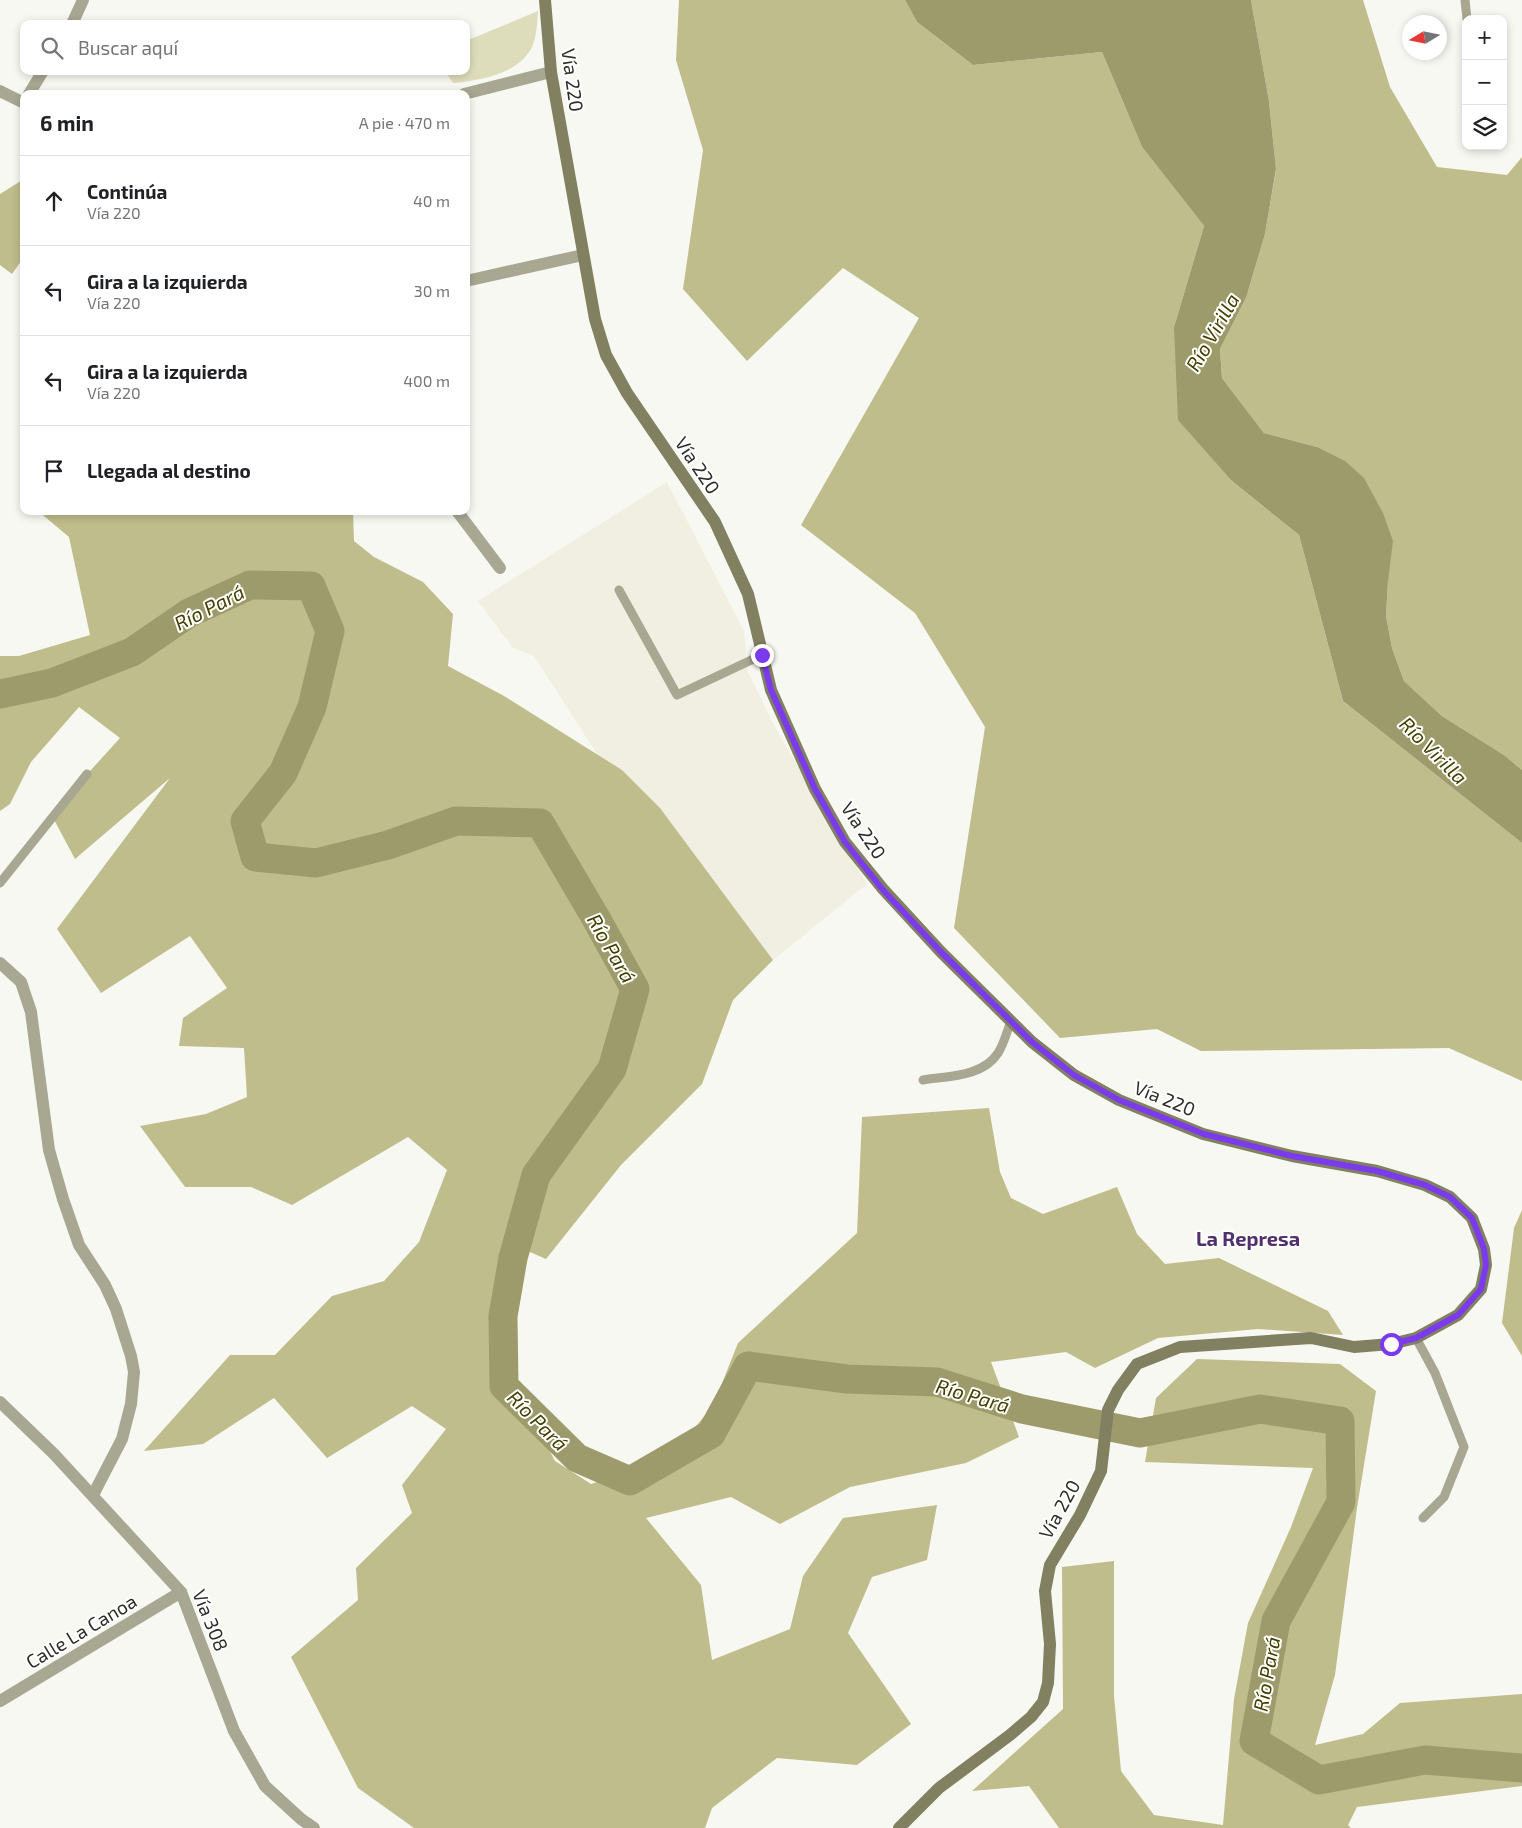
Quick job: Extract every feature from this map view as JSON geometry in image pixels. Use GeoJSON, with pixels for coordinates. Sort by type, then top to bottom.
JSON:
{"type":"FeatureCollection","features":[{"type":"Feature","properties":{"kind":"main road","name":"Vía 220"},"geometry":{"type":"LineString","coordinates":[[545,0],[551,72],[594,320],[606,355],[627,393],[715,522],[748,594],[771,690],[815,789],[845,842],[883,890],[928,938],[1032,1042],[1074,1075],[1119,1100],[1204,1134],[1292,1156],[1377,1171],[1425,1185],[1450,1197],[1472,1218],[1484,1249],[1486,1265],[1481,1289],[1458,1315],[1416,1338],[1391,1344],[1354,1347],[1311,1338],[1180,1347],[1137,1364],[1118,1390],[1108,1410],[1101,1471],[1080,1515],[1050,1565],[1045,1591],[1050,1644],[1048,1683],[1043,1702],[1010,1735],[939,1788],[899,1828]]}},
{"type":"Feature","properties":{"kind":"street"},"geometry":{"type":"LineString","coordinates":[[74,20],[82,0]]}},
{"type":"Feature","properties":{"kind":"street"},"geometry":{"type":"LineString","coordinates":[[470,92],[551,72]]}},
{"type":"Feature","properties":{"kind":"street"},"geometry":{"type":"LineString","coordinates":[[31,90],[41,75]]}},
{"type":"Feature","properties":{"kind":"street"},"geometry":{"type":"LineString","coordinates":[[0,91],[20,98]]}},
{"type":"Feature","properties":{"kind":"street"},"geometry":{"type":"LineString","coordinates":[[470,280],[583,255]]}},
{"type":"Feature","properties":{"kind":"street"},"geometry":{"type":"LineString","coordinates":[[460,515],[500,568]]}},
{"type":"Feature","properties":{"kind":"street"},"geometry":{"type":"LineString","coordinates":[[0,963],[21,982],[31,1012],[48,1150],[79,1245],[105,1285],[116,1309],[131,1356],[134,1372],[131,1404],[122,1439],[93,1495]]}},
{"type":"Feature","properties":{"kind":"street","name":"Vía 308"},"geometry":{"type":"LineString","coordinates":[[0,1402],[54,1454],[181,1592],[238,1739],[265,1786],[301,1819],[314,1828]]}},
{"type":"Feature","properties":{"kind":"street","name":"Calle La Canoa"},"geometry":{"type":"LineString","coordinates":[[0,1701],[181,1592]]}},
{"type":"Feature","properties":{"kind":"lane"},"geometry":{"type":"LineString","coordinates":[[1465,0],[1467,15]]}},
{"type":"Feature","properties":{"kind":"lane"},"geometry":{"type":"LineString","coordinates":[[618,590],[677,694],[762,655]]}},
{"type":"Feature","properties":{"kind":"lane"},"geometry":{"type":"LineString","coordinates":[[0,883],[87,774]]}},
{"type":"Feature","properties":{"kind":"lane"},"geometry":{"type":"LineString","coordinates":[[923,1080],[976,1071],[988,1064],[997,1054],[1011,1020]]}},
{"type":"Feature","properties":{"kind":"lane"},"geometry":{"type":"LineString","coordinates":[[1416,1338],[1435,1373],[1464,1447],[1444,1497],[1423,1518]]}},
{"type":"Feature","properties":{"kind":"shaded area"},"geometry":{"type":"Polygon","coordinates":[[[679,0],[905,0],[917,22],[973,65],[1102,52],[1142,147],[1204,226],[1174,327],[1232,481],[1299,535],[1343,701],[1522,843],[1522,1081],[1449,1048],[1201,1051],[1157,1029],[1060,1038],[954,928],[985,727],[915,613],[801,525],[919,318],[843,268],[747,361],[683,289],[703,150],[676,60],[679,0]]]}},
{"type":"Feature","properties":{"kind":"shaded area"},"geometry":{"type":"Polygon","coordinates":[[[1251,0],[1363,0],[1390,87],[1437,167],[1507,175],[1522,157],[1522,770],[1504,755],[1442,716],[1404,681],[1392,648],[1386,616],[1388,581],[1317,447],[1264,433],[1222,378],[1220,349],[1246,298],[1265,234],[1276,170],[1269,101],[1251,0]]]}},
{"type":"Feature","properties":{"kind":"shaded area"},"geometry":{"type":"Polygon","coordinates":[[[20,182],[20,263],[12,274],[0,265],[0,194],[20,182]]]}},
{"type":"Feature","properties":{"kind":"shaded area"},"geometry":{"type":"Polygon","coordinates":[[[667,482],[744,631],[748,672],[776,729],[867,884],[773,960],[660,808],[622,770],[599,757],[534,656],[513,648],[478,601],[667,482]]]}},
{"type":"Feature","properties":{"kind":"shaded area"},"geometry":{"type":"Polygon","coordinates":[[[43,515],[353,515],[354,541],[374,557],[423,582],[453,614],[448,666],[504,696],[622,770],[660,808],[773,960],[733,1000],[702,1084],[621,1165],[546,1259],[509,1243],[510,1376],[555,1461],[591,1484],[633,1471],[696,1426],[713,1406],[738,1343],[857,1233],[862,1117],[989,1108],[1000,1172],[1011,1198],[1043,1214],[1117,1187],[1137,1234],[1165,1264],[1219,1258],[1328,1311],[1343,1335],[1258,1329],[1158,1338],[1095,1368],[1066,1352],[991,1362],[1019,1437],[966,1463],[850,1487],[780,1524],[731,1497],[646,1518],[701,1585],[712,1660],[790,1629],[803,1576],[843,1518],[937,1505],[927,1560],[872,1577],[848,1633],[911,1724],[857,1765],[777,1758],[712,1808],[705,1828],[414,1828],[358,1788],[291,1657],[358,1600],[356,1568],[412,1513],[402,1485],[446,1429],[412,1406],[327,1458],[274,1398],[203,1444],[144,1451],[230,1355],[275,1355],[332,1296],[384,1281],[419,1242],[447,1170],[408,1137],[292,1205],[251,1187],[185,1187],[140,1126],[206,1114],[247,1097],[244,1048],[179,1046],[183,1018],[227,988],[190,936],[101,993],[57,929],[170,778],[75,859],[51,814],[120,738],[79,707],[31,762],[10,804],[0,811],[0,656],[19,656],[90,635],[69,537],[43,515]]]}},
{"type":"Feature","properties":{"kind":"shaded area"},"geometry":{"type":"Polygon","coordinates":[[[1522,1210],[1522,1356],[1502,1323],[1514,1228],[1522,1210]]]}},
{"type":"Feature","properties":{"kind":"shaded area"},"geometry":{"type":"Polygon","coordinates":[[[1197,1359],[1340,1364],[1376,1391],[1357,1508],[1335,1675],[1315,1745],[1363,1734],[1400,1703],[1522,1694],[1522,1786],[1357,1807],[1348,1825],[1351,1828],[1059,1828],[1029,1786],[972,1791],[1063,1709],[1062,1567],[1114,1561],[1114,1696],[1121,1771],[1154,1815],[1223,1825],[1234,1699],[1248,1623],[1291,1527],[1313,1468],[1145,1462],[1156,1398],[1197,1359]]]}},
{"type":"Feature","properties":{"kind":"green space"},"geometry":{"type":"Polygon","coordinates":[[[538,11],[533,45],[520,62],[512,68],[493,76],[453,83],[448,75],[470,75],[470,39],[538,11]]]}},
{"type":"Feature","properties":{"kind":"water","name":"Río Virilla"},"geometry":{"type":"Polygon","coordinates":[[[905,0],[1251,0],[1269,101],[1276,169],[1265,234],[1246,298],[1220,349],[1222,378],[1264,433],[1317,447],[1345,461],[1364,478],[1383,513],[1393,541],[1386,616],[1392,648],[1404,681],[1442,716],[1504,755],[1522,770],[1522,843],[1343,701],[1299,535],[1232,481],[1178,420],[1174,327],[1204,226],[1142,147],[1102,52],[973,65],[917,22],[905,0]]]}},
{"type":"Feature","properties":{"kind":"waterway","name":"Río Pará"},"geometry":{"type":"LineString","coordinates":[[0,694],[52,683],[132,652],[189,613],[250,585],[311,586],[330,631],[312,707],[283,773],[245,821],[255,857],[316,863],[388,845],[456,821],[540,823],[635,989],[612,1069],[536,1175],[513,1258],[503,1316],[504,1386],[577,1458],[630,1481],[711,1434],[748,1366],[847,1379],[937,1382],[1022,1409],[1140,1433],[1260,1409],[1340,1421],[1341,1502],[1276,1621],[1254,1741],[1319,1780],[1425,1760],[1522,1768]]}},
{"type":"Feature","properties":{"kind":"district","name":"La Represa"},"geometry":{"type":"Point","coordinates":[1248,1238]}},
{"type":"Feature","properties":{"kind":"route"},"geometry":{"type":"LineString","coordinates":[[762,655],[771,690],[815,789],[845,842],[883,890],[941,952],[1032,1042],[1074,1075],[1119,1100],[1204,1134],[1292,1156],[1377,1171],[1425,1185],[1450,1197],[1472,1218],[1484,1249],[1486,1265],[1481,1289],[1458,1315],[1416,1338],[1391,1344]]}}]}
